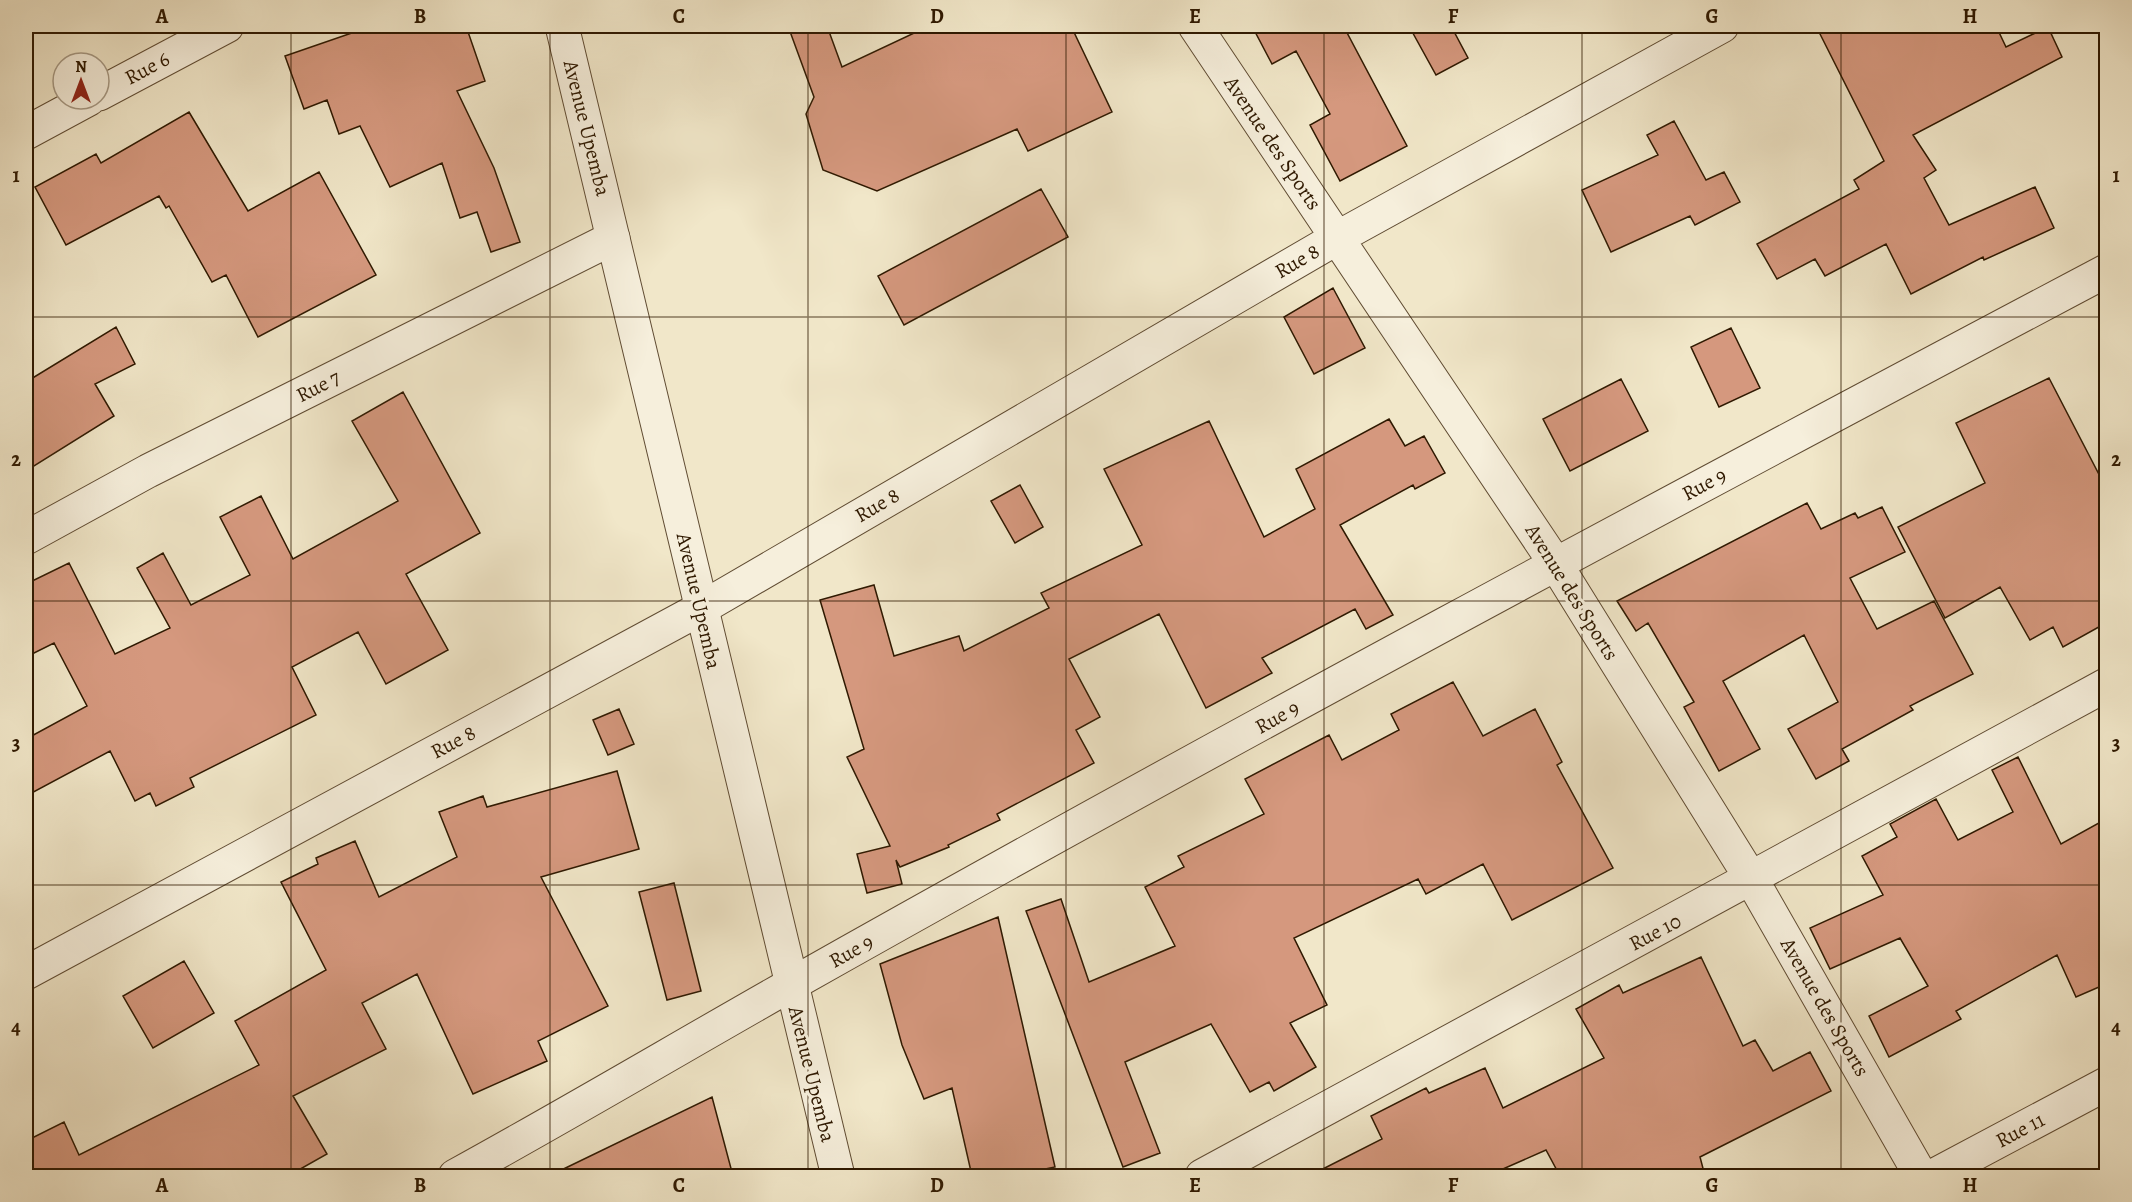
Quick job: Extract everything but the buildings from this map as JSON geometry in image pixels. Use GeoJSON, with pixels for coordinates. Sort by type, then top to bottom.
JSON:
{"type":"FeatureCollection","features":[{"type":"Feature","properties":{"kind":"street","name":"Rue 6"},"geometry":{"type":"LineString","coordinates":[[111,88],[227,26]]}},
{"type":"Feature","properties":{"kind":"street","name":"Avenue Upemba"},"geometry":{"type":"LineString","coordinates":[[562,26],[790,985],[838,1176]]}},
{"type":"Feature","properties":{"kind":"street","name":"Avenue des Sports"},"geometry":{"type":"LineString","coordinates":[[1195,26],[1555,563],[1752,880],[1921,1176]]}},
{"type":"Feature","properties":{"kind":"street","name":"Rue 8"},"geometry":{"type":"LineString","coordinates":[[26,973],[700,609],[1337,238],[1722,26]]}},
{"type":"Feature","properties":{"kind":"street"},"geometry":{"type":"LineString","coordinates":[[26,133],[67,111]]}},
{"type":"Feature","properties":{"kind":"street","name":"Rue 7"},"geometry":{"type":"LineString","coordinates":[[26,537],[148,471],[613,238]]}},
{"type":"Feature","properties":{"kind":"street","name":"Rue 9"},"geometry":{"type":"LineString","coordinates":[[455,1176],[583,1106],[790,985],[1555,563],[2106,271]]}},
{"type":"Feature","properties":{"kind":"street","name":"Rue 10"},"geometry":{"type":"LineString","coordinates":[[1202,1176],[1752,880],[2106,684]]}},
{"type":"Feature","properties":{"kind":"street","name":"Rue 11"},"geometry":{"type":"LineString","coordinates":[[1933,1176],[2106,1084]]}}]}
